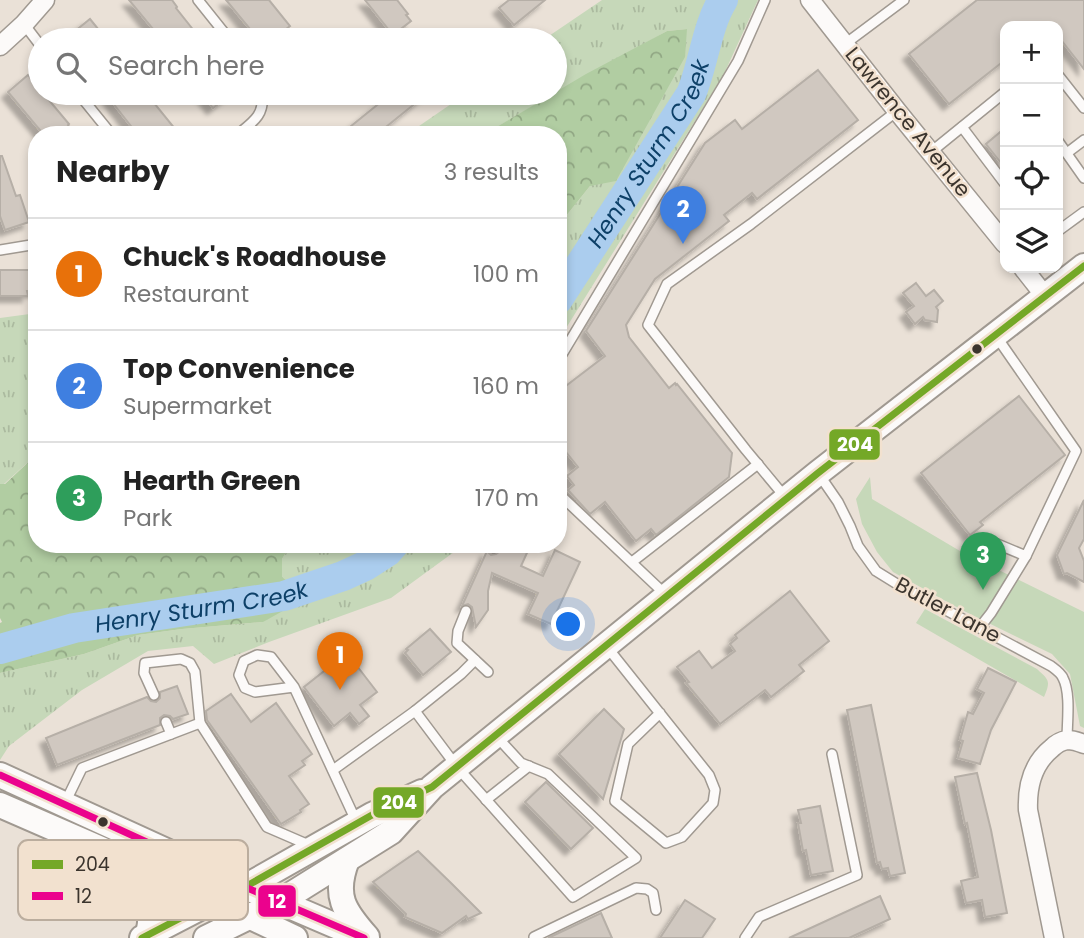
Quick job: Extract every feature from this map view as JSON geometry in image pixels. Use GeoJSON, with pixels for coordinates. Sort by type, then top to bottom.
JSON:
{"type":"FeatureCollection","features":[{"type":"Feature","properties":{"kind":"main road"},"geometry":{"type":"LineString","coordinates":[[248,916],[279,902],[391,832],[432,787],[818,473],[1084,266]]}},
{"type":"Feature","properties":{"kind":"main road"},"geometry":{"type":"LineString","coordinates":[[0,775],[143,840]]}},
{"type":"Feature","properties":{"kind":"main road"},"geometry":{"type":"LineString","coordinates":[[248,885],[357,823],[432,787]]}},
{"type":"Feature","properties":{"kind":"main road"},"geometry":{"type":"LineString","coordinates":[[0,805],[78,840]]}},
{"type":"Feature","properties":{"kind":"main road"},"geometry":{"type":"LineString","coordinates":[[347,860],[340,886],[342,899],[349,916],[365,938]]}},
{"type":"Feature","properties":{"kind":"main road"},"geometry":{"type":"LineString","coordinates":[[248,888],[365,938]]}},
{"type":"Feature","properties":{"kind":"main road"},"geometry":{"type":"LineString","coordinates":[[248,916],[295,938]]}},
{"type":"Feature","properties":{"kind":"main road"},"geometry":{"type":"LineString","coordinates":[[145,936],[176,920]]}},
{"type":"Feature","properties":{"kind":"main road"},"geometry":{"type":"LineString","coordinates":[[206,938],[240,920]]}},
{"type":"Feature","properties":{"kind":"street"},"geometry":{"type":"LineString","coordinates":[[0,46],[45,0]]}},
{"type":"Feature","properties":{"kind":"street","name":"Lawrence Avenue"},"geometry":{"type":"LineString","coordinates":[[810,0],[1000,238]]}},
{"type":"Feature","properties":{"kind":"street"},"geometry":{"type":"LineString","coordinates":[[1027,273],[1045,296]]}},
{"type":"Feature","properties":{"kind":"street"},"geometry":{"type":"LineString","coordinates":[[1054,938],[1027,795],[1031,777],[1047,752],[1059,743],[1076,742]]}},
{"type":"Feature","properties":{"kind":"lane"},"geometry":{"type":"LineString","coordinates":[[198,0],[220,28]]}},
{"type":"Feature","properties":{"kind":"lane"},"geometry":{"type":"LineString","coordinates":[[567,346],[738,61],[765,0]]}},
{"type":"Feature","properties":{"kind":"lane"},"geometry":{"type":"LineString","coordinates":[[845,44],[904,0]]}},
{"type":"Feature","properties":{"kind":"lane"},"geometry":{"type":"LineString","coordinates":[[24,24],[28,29]]}},
{"type":"Feature","properties":{"kind":"lane"},"geometry":{"type":"LineString","coordinates":[[1063,81],[1084,108]]}},
{"type":"Feature","properties":{"kind":"lane"},"geometry":{"type":"LineString","coordinates":[[930,152],[1000,96]]}},
{"type":"Feature","properties":{"kind":"lane"},"geometry":{"type":"LineString","coordinates":[[87,105],[104,126]]}},
{"type":"Feature","properties":{"kind":"lane"},"geometry":{"type":"LineString","coordinates":[[248,126],[258,118],[261,105]]}},
{"type":"Feature","properties":{"kind":"lane"},"geometry":{"type":"LineString","coordinates":[[786,499],[648,325],[667,284],[897,111]]}},
{"type":"Feature","properties":{"kind":"lane"},"geometry":{"type":"LineString","coordinates":[[962,127],[1000,177]]}},
{"type":"Feature","properties":{"kind":"lane"},"geometry":{"type":"LineString","coordinates":[[1067,153],[1084,140]]}},
{"type":"Feature","properties":{"kind":"lane"},"geometry":{"type":"LineString","coordinates":[[1062,147],[1084,178]]}},
{"type":"Feature","properties":{"kind":"lane"},"geometry":{"type":"LineString","coordinates":[[1063,227],[1084,212]]}},
{"type":"Feature","properties":{"kind":"lane"},"geometry":{"type":"LineString","coordinates":[[0,250],[28,245]]}},
{"type":"Feature","properties":{"kind":"lane"},"geometry":{"type":"LineString","coordinates":[[980,627],[1026,556],[1076,451],[995,335]]}},
{"type":"Feature","properties":{"kind":"lane"},"geometry":{"type":"LineString","coordinates":[[632,562],[758,464]]}},
{"type":"Feature","properties":{"kind":"lane","name":"Butler Lane"},"geometry":{"type":"LineString","coordinates":[[818,473],[838,502],[858,546],[876,571],[1051,666],[1063,678],[1076,742]]}},
{"type":"Feature","properties":{"kind":"lane"},"geometry":{"type":"LineString","coordinates":[[567,501],[667,596]]}},
{"type":"Feature","properties":{"kind":"lane"},"geometry":{"type":"LineString","coordinates":[[990,541],[1026,556]]}},
{"type":"Feature","properties":{"kind":"lane"},"geometry":{"type":"LineString","coordinates":[[466,611],[458,631],[457,643],[488,672]]}},
{"type":"Feature","properties":{"kind":"lane"},"geometry":{"type":"LineString","coordinates":[[606,646],[660,713],[709,775],[715,790],[713,803],[682,837],[666,843],[615,802],[628,744],[660,713]]}},
{"type":"Feature","properties":{"kind":"lane"},"geometry":{"type":"LineString","coordinates":[[295,687],[255,692],[245,688],[239,675],[244,661],[257,655],[271,657],[295,687],[357,823]]}},
{"type":"Feature","properties":{"kind":"lane"},"geometry":{"type":"LineString","coordinates":[[153,695],[144,673],[145,663],[181,659],[190,663],[195,672],[200,723],[268,827],[315,848]]}},
{"type":"Feature","properties":{"kind":"lane"},"geometry":{"type":"LineString","coordinates":[[332,769],[415,710],[475,660]]}},
{"type":"Feature","properties":{"kind":"lane"},"geometry":{"type":"LineString","coordinates":[[415,710],[457,767],[573,897],[636,858],[548,774],[521,763],[496,736]]}},
{"type":"Feature","properties":{"kind":"lane"},"geometry":{"type":"LineString","coordinates":[[166,722],[171,734]]}},
{"type":"Feature","properties":{"kind":"lane"},"geometry":{"type":"LineString","coordinates":[[64,804],[82,768],[200,723]]}},
{"type":"Feature","properties":{"kind":"lane"},"geometry":{"type":"LineString","coordinates":[[745,938],[759,917],[857,875],[832,754]]}},
{"type":"Feature","properties":{"kind":"lane"},"geometry":{"type":"LineString","coordinates":[[486,800],[529,766]]}},
{"type":"Feature","properties":{"kind":"lane"},"geometry":{"type":"LineString","coordinates":[[534,937],[636,888],[647,889],[653,893],[656,910]]}},
{"type":"Feature","properties":{"kind":"green space"},"geometry":{"type":"Polygon","coordinates":[[[602,0],[758,0],[723,76],[567,327],[567,215],[590,186],[687,29],[667,31],[567,86],[567,28],[561,28],[602,0]]]}},
{"type":"Feature","properties":{"kind":"green space"},"geometry":{"type":"Polygon","coordinates":[[[687,29],[685,57],[616,181],[590,186],[567,215],[567,126],[498,126],[534,105],[567,105],[567,85],[667,31],[687,29]]]}},
{"type":"Feature","properties":{"kind":"green space"},"geometry":{"type":"Polygon","coordinates":[[[450,105],[534,105],[498,126],[419,126],[450,105]]]}},
{"type":"Feature","properties":{"kind":"green space"},"geometry":{"type":"Polygon","coordinates":[[[28,314],[28,462],[4,484],[0,484],[0,318],[28,314]]]}},
{"type":"Feature","properties":{"kind":"green space"},"geometry":{"type":"Polygon","coordinates":[[[28,462],[28,553],[286,553],[282,559],[282,577],[288,582],[290,607],[263,622],[138,635],[84,654],[0,673],[0,484],[5,484],[28,462]]]}},
{"type":"Feature","properties":{"kind":"green space"},"geometry":{"type":"Polygon","coordinates":[[[870,477],[872,499],[960,551],[1084,612],[1084,728],[1080,726],[1070,674],[1052,654],[962,610],[893,572],[877,552],[862,524],[856,499],[870,477]]]}},
{"type":"Feature","properties":{"kind":"green space"},"geometry":{"type":"Polygon","coordinates":[[[286,553],[453,553],[391,598],[214,664],[193,646],[148,651],[82,690],[9,746],[0,760],[0,673],[84,654],[138,635],[263,622],[282,577],[282,559],[286,553]]]}},
{"type":"Feature","properties":{"kind":"green space"},"geometry":{"type":"Polygon","coordinates":[[[925,609],[1037,669],[1048,681],[1044,697],[916,623],[925,609]]]}},
{"type":"Feature","properties":{"kind":"building"},"geometry":{"type":"Polygon","coordinates":[[[129,0],[172,0],[192,28],[152,28],[129,0]]]}},
{"type":"Feature","properties":{"kind":"building"},"geometry":{"type":"Polygon","coordinates":[[[226,0],[269,0],[290,26],[287,28],[249,28],[226,0]]]}},
{"type":"Feature","properties":{"kind":"building"},"geometry":{"type":"Polygon","coordinates":[[[365,0],[397,0],[411,21],[402,28],[387,28],[365,0]]]}},
{"type":"Feature","properties":{"kind":"building"},"geometry":{"type":"Polygon","coordinates":[[[509,0],[545,0],[514,25],[499,8],[509,0]]]}},
{"type":"Feature","properties":{"kind":"building"},"geometry":{"type":"Polygon","coordinates":[[[977,0],[1084,0],[1084,69],[1063,42],[1063,21],[1000,21],[1000,64],[949,104],[909,54],[977,0]]]}},
{"type":"Feature","properties":{"kind":"building"},"geometry":{"type":"Polygon","coordinates":[[[90,19],[97,28],[79,28],[90,19]]]}},
{"type":"Feature","properties":{"kind":"building"},"geometry":{"type":"Polygon","coordinates":[[[818,70],[858,120],[757,199],[752,193],[724,215],[729,221],[655,279],[626,325],[629,337],[669,388],[677,384],[732,453],[729,477],[656,535],[651,529],[636,541],[605,502],[590,514],[568,490],[574,485],[567,476],[578,467],[567,453],[567,385],[605,356],[586,331],[705,143],[735,120],[742,129],[818,70]]]}},
{"type":"Feature","properties":{"kind":"building"},"geometry":{"type":"Polygon","coordinates":[[[28,75],[28,105],[53,105],[69,126],[36,126],[8,92],[28,75]]]}},
{"type":"Feature","properties":{"kind":"building"},"geometry":{"type":"Polygon","coordinates":[[[114,105],[156,105],[173,126],[131,126],[114,105]]]}},
{"type":"Feature","properties":{"kind":"building"},"geometry":{"type":"Polygon","coordinates":[[[377,105],[413,105],[387,126],[351,126],[377,105]]]}},
{"type":"Feature","properties":{"kind":"building"},"geometry":{"type":"Polygon","coordinates":[[[1000,132],[1000,162],[986,144],[1000,132]]]}},
{"type":"Feature","properties":{"kind":"building"},"geometry":{"type":"Polygon","coordinates":[[[2,156],[16,196],[20,195],[28,222],[5,230],[0,216],[2,156]]]}},
{"type":"Feature","properties":{"kind":"building"},"geometry":{"type":"Polygon","coordinates":[[[0,270],[28,270],[28,296],[0,296],[0,270]]]}},
{"type":"Feature","properties":{"kind":"building"},"geometry":{"type":"Polygon","coordinates":[[[916,283],[926,296],[934,290],[943,301],[936,307],[937,322],[925,320],[923,317],[915,324],[906,312],[914,306],[903,293],[916,283]]]}},
{"type":"Feature","properties":{"kind":"building"},"geometry":{"type":"Polygon","coordinates":[[[1019,396],[1065,455],[980,522],[983,525],[970,535],[921,473],[1019,396]]]}},
{"type":"Feature","properties":{"kind":"building"},"geometry":{"type":"Polygon","coordinates":[[[1084,500],[1084,539],[1079,548],[1084,561],[1084,582],[1064,574],[1057,555],[1084,500]]]}},
{"type":"Feature","properties":{"kind":"building"},"geometry":{"type":"Polygon","coordinates":[[[486,553],[527,553],[521,566],[543,576],[554,553],[561,553],[580,562],[551,624],[528,614],[538,593],[492,573],[488,610],[476,627],[472,607],[468,604],[462,606],[486,553]]]}},
{"type":"Feature","properties":{"kind":"building"},"geometry":{"type":"Polygon","coordinates":[[[790,591],[829,641],[799,665],[804,671],[771,697],[765,690],[720,724],[686,683],[689,682],[677,667],[699,651],[712,668],[735,651],[730,644],[737,638],[735,635],[790,591]]]}},
{"type":"Feature","properties":{"kind":"building"},"geometry":{"type":"Polygon","coordinates":[[[430,629],[451,652],[423,675],[405,653],[408,650],[406,649],[430,629]]]}},
{"type":"Feature","properties":{"kind":"building"},"geometry":{"type":"Polygon","coordinates":[[[347,653],[377,692],[360,705],[369,716],[359,724],[350,713],[334,726],[304,687],[347,653]]]}},
{"type":"Feature","properties":{"kind":"building"},"geometry":{"type":"Polygon","coordinates":[[[988,668],[1016,682],[991,730],[980,764],[958,758],[968,712],[973,714],[984,693],[977,689],[988,668]]]}},
{"type":"Feature","properties":{"kind":"building"},"geometry":{"type":"Polygon","coordinates":[[[177,686],[188,714],[173,719],[164,715],[160,718],[160,725],[57,765],[46,738],[147,697],[156,702],[160,698],[160,692],[177,686]]]}},
{"type":"Feature","properties":{"kind":"building"},"geometry":{"type":"Polygon","coordinates":[[[231,694],[251,722],[276,703],[312,754],[302,761],[305,765],[289,776],[309,804],[281,824],[207,720],[206,711],[231,694]]]}},
{"type":"Feature","properties":{"kind":"building"},"geometry":{"type":"Polygon","coordinates":[[[871,705],[905,873],[890,876],[888,868],[882,869],[880,862],[877,863],[847,710],[871,705]]]}},
{"type":"Feature","properties":{"kind":"building"},"geometry":{"type":"Polygon","coordinates":[[[604,709],[624,729],[603,799],[559,754],[604,709]]]}},
{"type":"Feature","properties":{"kind":"building"},"geometry":{"type":"Polygon","coordinates":[[[977,773],[1007,913],[985,917],[982,900],[966,903],[961,881],[978,877],[955,777],[977,773]]]}},
{"type":"Feature","properties":{"kind":"building"},"geometry":{"type":"Polygon","coordinates":[[[546,782],[593,828],[571,849],[525,802],[546,782]]]}},
{"type":"Feature","properties":{"kind":"building"},"geometry":{"type":"Polygon","coordinates":[[[820,806],[833,871],[811,875],[806,850],[803,851],[798,810],[820,806]]]}},
{"type":"Feature","properties":{"kind":"building"},"geometry":{"type":"Polygon","coordinates":[[[418,851],[481,913],[468,919],[466,916],[442,933],[405,917],[406,914],[373,882],[418,851]]]}},
{"type":"Feature","properties":{"kind":"building"},"geometry":{"type":"Polygon","coordinates":[[[880,896],[890,919],[849,938],[789,938],[880,896]]]}},
{"type":"Feature","properties":{"kind":"building"},"geometry":{"type":"Polygon","coordinates":[[[685,900],[715,919],[702,938],[660,938],[685,900]]]}},
{"type":"Feature","properties":{"kind":"building"},"geometry":{"type":"Polygon","coordinates":[[[601,913],[612,938],[548,938],[601,913]]]}},
{"type":"Feature","properties":{"kind":"waterway","name":"Henry Sturm Creek"},"geometry":{"type":"LineString","coordinates":[[567,285],[691,94],[713,21],[723,0]]}},
{"type":"Feature","properties":{"kind":"waterway","name":"Henry Sturm Creek"},"geometry":{"type":"LineString","coordinates":[[0,649],[74,628],[284,596],[343,576],[385,553]]}},
{"type":"Feature","properties":{"kind":"transit line","name":"204"},"geometry":{"type":"LineString","coordinates":[[248,885],[372,815],[432,787],[818,473],[1084,266]]}},
{"type":"Feature","properties":{"kind":"transit line","name":"12"},"geometry":{"type":"LineString","coordinates":[[0,775],[142,840]]}},
{"type":"Feature","properties":{"kind":"transit line","name":"12"},"geometry":{"type":"LineString","coordinates":[[248,888],[364,938]]}},
{"type":"Feature","properties":{"kind":"transit line","name":"204"},"geometry":{"type":"LineString","coordinates":[[142,938],[177,920]]}},
{"type":"Feature","properties":{"kind":"place","name":"Top Convenience"},"geometry":{"type":"Point","coordinates":[683,244]}},
{"type":"Feature","properties":{"kind":"place","name":"Hearth Green"},"geometry":{"type":"Point","coordinates":[983,590]}},
{"type":"Feature","properties":{"kind":"place","name":"Chuck's Roadhouse"},"geometry":{"type":"Point","coordinates":[340,690]}}]}
